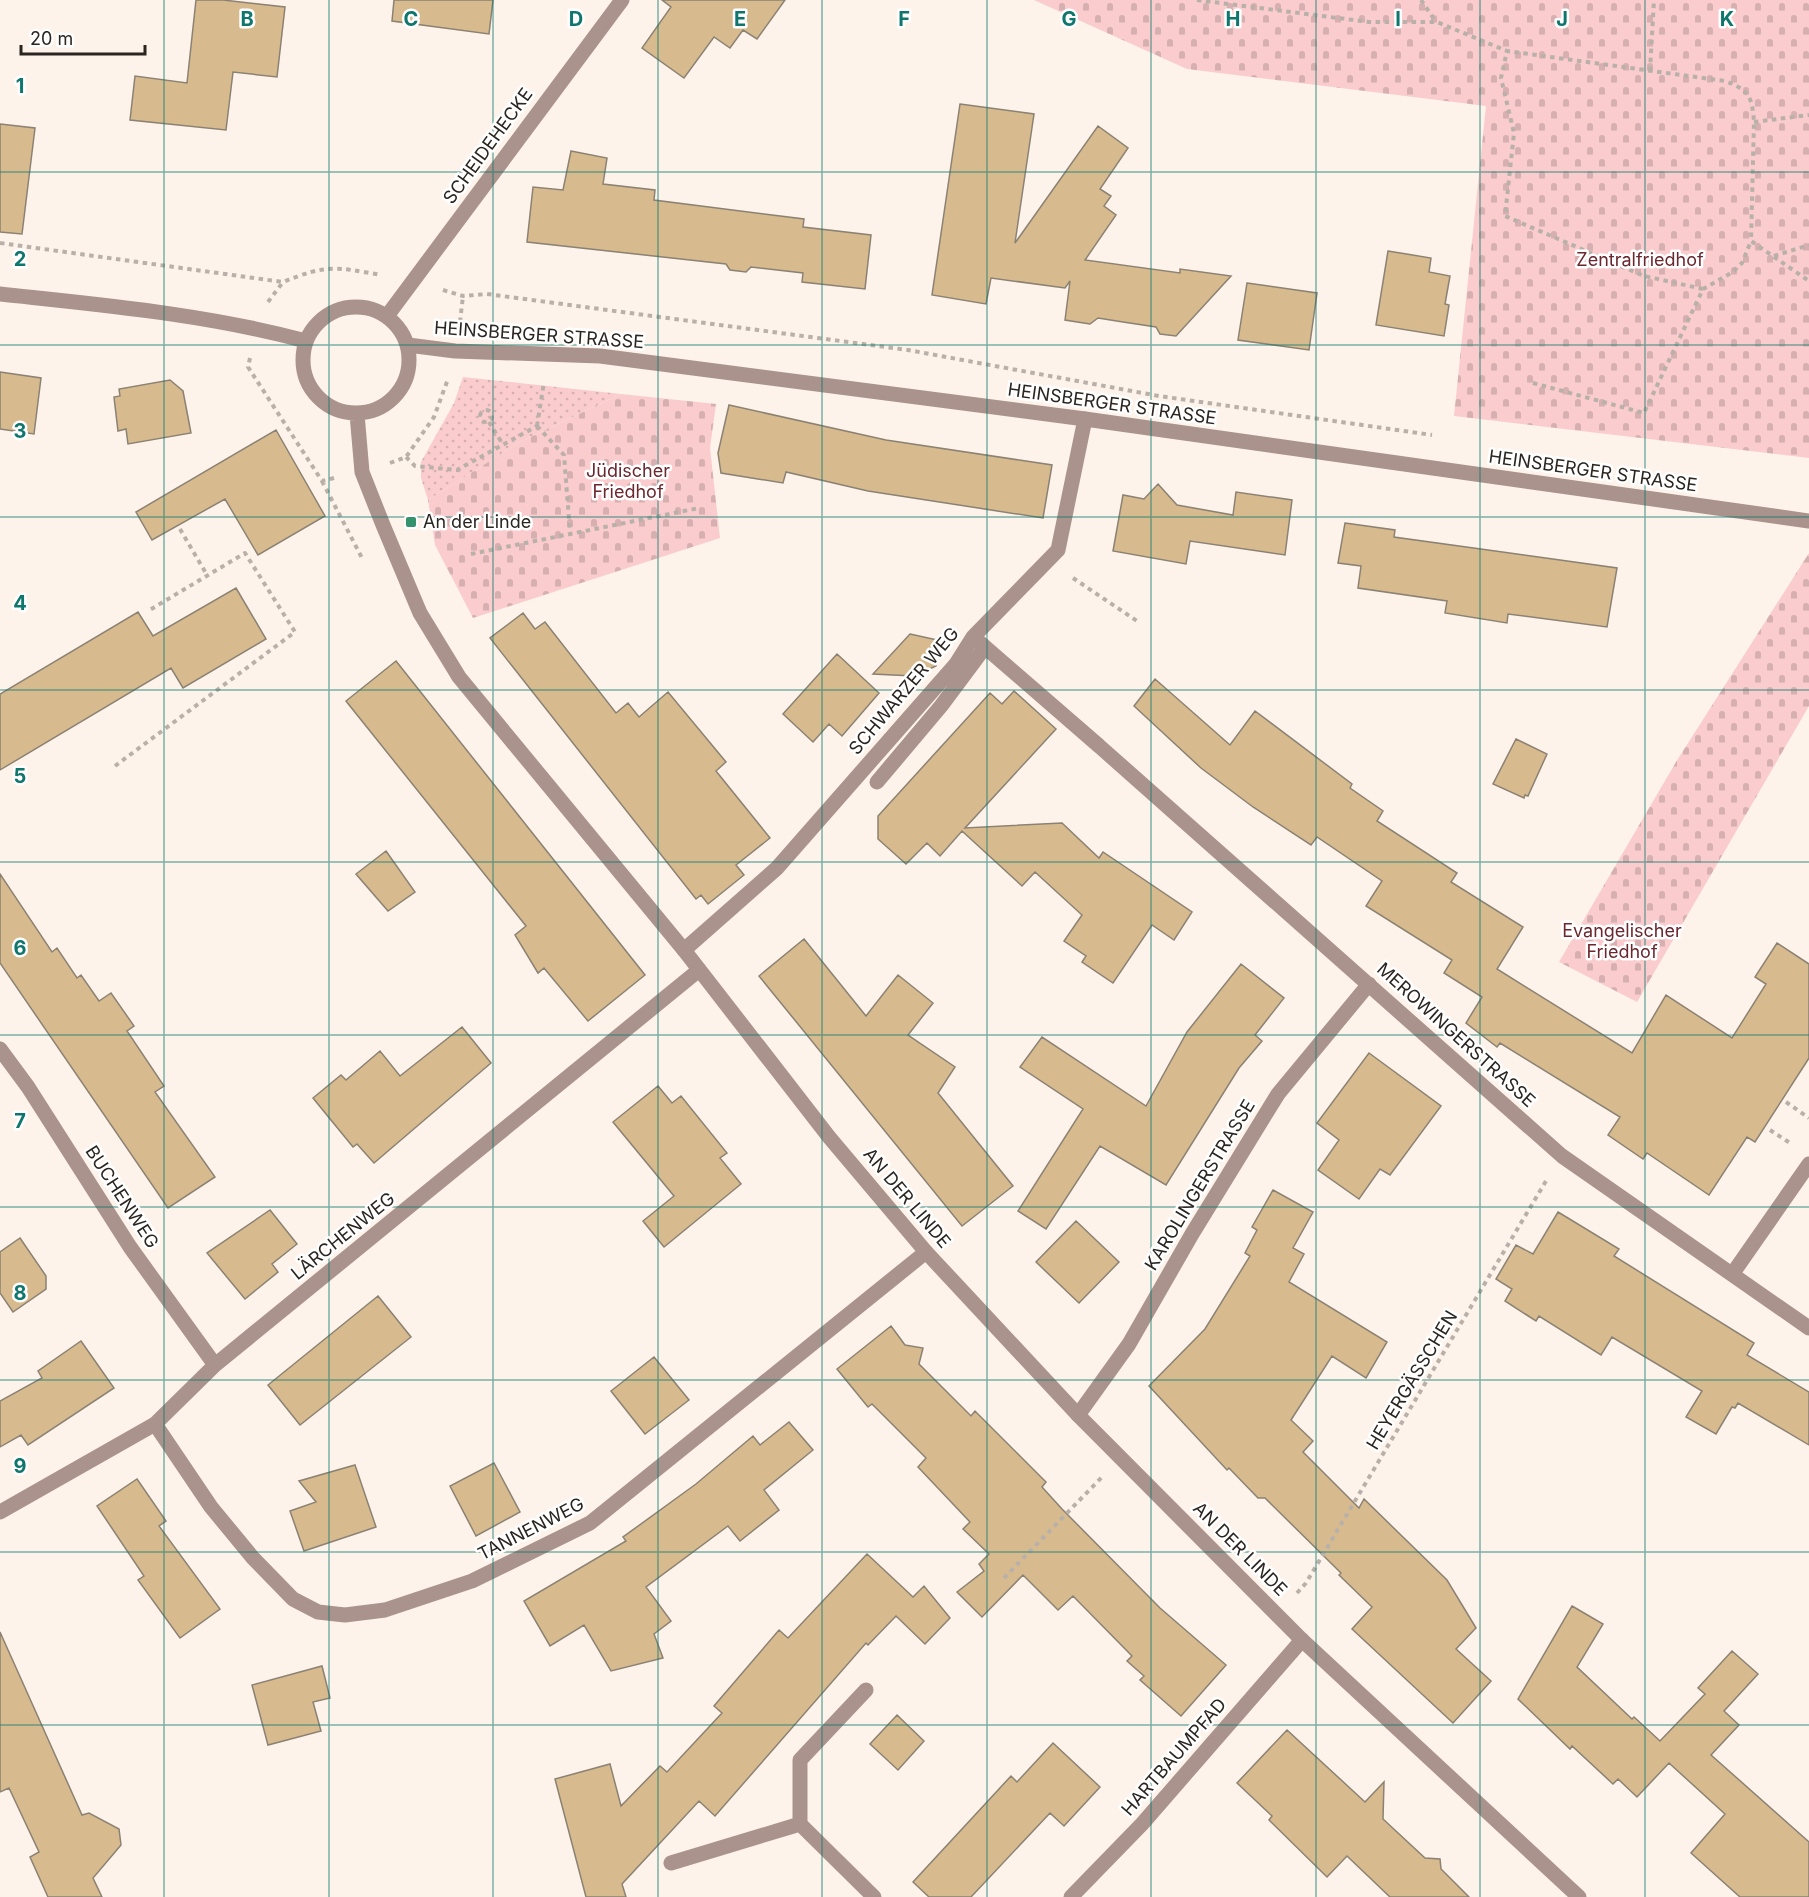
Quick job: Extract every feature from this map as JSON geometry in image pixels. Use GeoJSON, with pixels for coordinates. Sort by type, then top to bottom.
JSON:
{"type":"FeatureCollection","features":[{"type":"Feature","properties":{"kind":"street","name":"SCHEIDEHECKE"},"geometry":{"type":"LineString","coordinates":[[387,316],[622,0]]}},
{"type":"Feature","properties":{"kind":"street"},"geometry":{"type":"LineString","coordinates":[[0,294],[247,326],[306,341]]}},
{"type":"Feature","properties":{"kind":"street"},"geometry":{"type":"LineString","coordinates":[[357,414],[340,412],[324,404],[312,391],[304,375],[302,358],[306,341],[313,327],[326,315],[340,309],[356,306],[372,309],[387,316]]}},
{"type":"Feature","properties":{"kind":"street","name":"HEINSBERGER STRASSE"},"geometry":{"type":"LineString","coordinates":[[357,414],[372,411],[387,404],[399,392],[406,378],[408,345],[396,324],[387,316]]}},
{"type":"Feature","properties":{"kind":"street","name":"HEINSBERGER STRASSE"},"geometry":{"type":"LineString","coordinates":[[408,345],[454,351],[600,356],[1085,419],[1809,521]]}},
{"type":"Feature","properties":{"kind":"street","name":"AN DER LINDE"},"geometry":{"type":"LineString","coordinates":[[357,414],[362,472],[420,613],[459,677],[684,950],[829,1137],[927,1252],[1078,1415],[1278,1613],[1302,1640],[1580,1897]]}},
{"type":"Feature","properties":{"kind":"street","name":"SCHWARZER WEG"},"geometry":{"type":"LineString","coordinates":[[684,950],[777,868],[1058,550],[1085,419]]}},
{"type":"Feature","properties":{"kind":"street"},"geometry":{"type":"LineString","coordinates":[[877,782],[941,706],[979,642]]}},
{"type":"Feature","properties":{"kind":"street","name":"MEROWINGERSTRASSE"},"geometry":{"type":"LineString","coordinates":[[979,642],[1562,1155],[1809,1328]]}},
{"type":"Feature","properties":{"kind":"street","name":"LÄRCHENWEG"},"geometry":{"type":"LineString","coordinates":[[0,1512],[155,1424],[215,1365],[699,970]]}},
{"type":"Feature","properties":{"kind":"street","name":"KAROLINGERSTRASSE"},"geometry":{"type":"LineString","coordinates":[[1078,1415],[1129,1344],[1192,1234],[1278,1094],[1369,984]]}},
{"type":"Feature","properties":{"kind":"street","name":"BUCHENWEG"},"geometry":{"type":"LineString","coordinates":[[0,1050],[28,1087],[130,1247],[215,1365]]}},
{"type":"Feature","properties":{"kind":"street"},"geometry":{"type":"LineString","coordinates":[[1733,1273],[1809,1164]]}},
{"type":"Feature","properties":{"kind":"street","name":"TANNENWEG"},"geometry":{"type":"LineString","coordinates":[[155,1424],[211,1507],[253,1558],[293,1599],[318,1612],[345,1615],[385,1610],[472,1581],[590,1523],[927,1252]]}},
{"type":"Feature","properties":{"kind":"street","name":"HARTBAUMPFAD"},"geometry":{"type":"LineString","coordinates":[[1071,1897],[1142,1824],[1302,1640]]}},
{"type":"Feature","properties":{"kind":"street"},"geometry":{"type":"LineString","coordinates":[[866,1690],[800,1760],[801,1824],[874,1897]]}},
{"type":"Feature","properties":{"kind":"street"},"geometry":{"type":"LineString","coordinates":[[671,1863],[801,1824]]}},
{"type":"Feature","properties":{"kind":"path"},"geometry":{"type":"LineString","coordinates":[[1197,0],[1369,22],[1437,22],[1507,51],[1725,81],[1743,88],[1753,104],[1754,122],[1751,241],[1742,263],[1733,272],[1703,289],[1644,413],[1533,383]]}},
{"type":"Feature","properties":{"kind":"path"},"geometry":{"type":"LineString","coordinates":[[1420,0],[1437,22]]}},
{"type":"Feature","properties":{"kind":"path"},"geometry":{"type":"LineString","coordinates":[[1650,71],[1654,0]]}},
{"type":"Feature","properties":{"kind":"path"},"geometry":{"type":"LineString","coordinates":[[1507,51],[1501,78],[1514,133],[1504,216],[1644,276],[1703,289]]}},
{"type":"Feature","properties":{"kind":"path"},"geometry":{"type":"LineString","coordinates":[[1754,122],[1809,115]]}},
{"type":"Feature","properties":{"kind":"path"},"geometry":{"type":"LineString","coordinates":[[1751,241],[1809,281]]}},
{"type":"Feature","properties":{"kind":"path"},"geometry":{"type":"LineString","coordinates":[[0,243],[283,282],[319,268],[336,267],[414,281],[463,296],[487,294],[908,350],[1159,396],[1442,437]]}},
{"type":"Feature","properties":{"kind":"path"},"geometry":{"type":"LineString","coordinates":[[1773,256],[1809,245]]}},
{"type":"Feature","properties":{"kind":"path"},"geometry":{"type":"LineString","coordinates":[[537,426],[548,354]]}},
{"type":"Feature","properties":{"kind":"path"},"geometry":{"type":"LineString","coordinates":[[489,422],[502,443]]}},
{"type":"Feature","properties":{"kind":"path"},"geometry":{"type":"LineString","coordinates":[[406,457],[415,466],[457,470],[502,443],[537,426]]}},
{"type":"Feature","properties":{"kind":"path"},"geometry":{"type":"LineString","coordinates":[[537,426],[564,454],[570,532]]}},
{"type":"Feature","properties":{"kind":"path"},"geometry":{"type":"LineString","coordinates":[[471,554],[570,532],[699,508]]}},
{"type":"Feature","properties":{"kind":"path"},"geometry":{"type":"LineString","coordinates":[[180,529],[207,576]]}},
{"type":"Feature","properties":{"kind":"path"},"geometry":{"type":"LineString","coordinates":[[115,766],[295,632],[245,553],[148,611]]}},
{"type":"Feature","properties":{"kind":"path"},"geometry":{"type":"LineString","coordinates":[[1047,561],[1140,623]]}},
{"type":"Feature","properties":{"kind":"path"},"geometry":{"type":"LineString","coordinates":[[1786,1102],[1809,1118]]}},
{"type":"Feature","properties":{"kind":"path","name":"HEYERGÄSSCHEN"},"geometry":{"type":"LineString","coordinates":[[1278,1613],[1306,1583],[1562,1155]]}},
{"type":"Feature","properties":{"kind":"path"},"geometry":{"type":"LineString","coordinates":[[1004,1578],[1121,1458]]}},
{"type":"Feature","properties":{"kind":"green space","name":"Zentralfriedhof"},"geometry":{"type":"Polygon","coordinates":[[[1034,0],[1809,0],[1809,458],[1454,416],[1486,106],[1187,69],[1034,0]]]}},
{"type":"Feature","properties":{"kind":"green space"},"geometry":{"type":"Polygon","coordinates":[[[463,377],[621,394],[520,442],[428,500],[421,478],[421,462],[454,403],[463,377]]]}},
{"type":"Feature","properties":{"kind":"green space","name":"Jüdischer Friedhof"},"geometry":{"type":"Polygon","coordinates":[[[621,394],[716,404],[710,448],[720,538],[473,618],[435,545],[428,500],[520,442],[621,394]]]}},
{"type":"Feature","properties":{"kind":"green space","name":"Evangelischer Friedhof"},"geometry":{"type":"Polygon","coordinates":[[[1809,553],[1809,706],[1637,1002],[1559,962],[1676,762],[1809,553]]]}},
{"type":"Feature","properties":{"kind":"building"},"geometry":{"type":"Polygon","coordinates":[[[196,0],[223,0],[285,7],[277,77],[233,72],[226,130],[130,120],[135,76],[187,83],[196,0]]]}},
{"type":"Feature","properties":{"kind":"building"},"geometry":{"type":"Polygon","coordinates":[[[394,0],[493,0],[489,34],[392,21],[394,0]]]}},
{"type":"Feature","properties":{"kind":"building"},"geometry":{"type":"Polygon","coordinates":[[[662,0],[785,0],[757,39],[743,30],[730,48],[714,37],[684,78],[642,48],[671,7],[662,0]]]}},
{"type":"Feature","properties":{"kind":"building"},"geometry":{"type":"Polygon","coordinates":[[[960,104],[1034,114],[1015,243],[1098,126],[1128,148],[1100,189],[1111,196],[1104,206],[1116,215],[1085,260],[1180,273],[1180,269],[1231,276],[1176,336],[1160,334],[1156,327],[1098,318],[1090,324],[1065,320],[1070,281],[1065,288],[991,278],[986,304],[932,295],[960,104]]]}},
{"type":"Feature","properties":{"kind":"building"},"geometry":{"type":"Polygon","coordinates":[[[0,124],[35,128],[22,234],[0,232],[0,124]]]}},
{"type":"Feature","properties":{"kind":"building"},"geometry":{"type":"Polygon","coordinates":[[[571,151],[607,158],[603,184],[655,190],[654,200],[804,219],[803,227],[871,235],[865,289],[802,282],[803,273],[751,267],[746,272],[730,270],[726,264],[527,242],[533,187],[563,190],[571,151]]]}},
{"type":"Feature","properties":{"kind":"building"},"geometry":{"type":"Polygon","coordinates":[[[1388,251],[1431,258],[1429,272],[1450,276],[1445,304],[1449,305],[1444,336],[1376,325],[1388,251]]]}},
{"type":"Feature","properties":{"kind":"building"},"geometry":{"type":"Polygon","coordinates":[[[1247,283],[1317,293],[1309,350],[1238,340],[1247,283]]]}},
{"type":"Feature","properties":{"kind":"building"},"geometry":{"type":"Polygon","coordinates":[[[0,372],[41,378],[34,434],[0,429],[0,372]]]}},
{"type":"Feature","properties":{"kind":"building"},"geometry":{"type":"Polygon","coordinates":[[[170,380],[183,391],[191,433],[128,444],[126,429],[118,431],[114,397],[120,396],[119,389],[170,380]]]}},
{"type":"Feature","properties":{"kind":"building"},"geometry":{"type":"Polygon","coordinates":[[[729,405],[886,440],[1052,465],[1043,518],[868,491],[786,472],[783,483],[721,473],[718,453],[729,405]]]}},
{"type":"Feature","properties":{"kind":"building"},"geometry":{"type":"Polygon","coordinates":[[[276,430],[325,516],[258,555],[225,499],[152,540],[136,512],[276,430]]]}},
{"type":"Feature","properties":{"kind":"building"},"geometry":{"type":"Polygon","coordinates":[[[1158,484],[1177,505],[1233,515],[1236,492],[1292,500],[1285,555],[1190,541],[1186,564],[1113,551],[1123,495],[1144,499],[1158,484]]]}},
{"type":"Feature","properties":{"kind":"building"},"geometry":{"type":"Polygon","coordinates":[[[1345,523],[1395,530],[1394,537],[1617,568],[1607,627],[1508,614],[1507,623],[1445,613],[1447,601],[1358,588],[1361,566],[1338,563],[1345,523]]]}},
{"type":"Feature","properties":{"kind":"building"},"geometry":{"type":"Polygon","coordinates":[[[236,588],[266,639],[183,688],[171,668],[0,770],[0,694],[138,612],[153,636],[236,588]]]}},
{"type":"Feature","properties":{"kind":"building"},"geometry":{"type":"Polygon","coordinates":[[[523,613],[535,629],[545,622],[616,713],[628,703],[639,717],[668,692],[726,762],[716,771],[770,838],[736,865],[744,875],[708,904],[701,895],[696,899],[490,638],[523,613]]]}},
{"type":"Feature","properties":{"kind":"building"},"geometry":{"type":"Polygon","coordinates":[[[910,634],[942,641],[936,666],[914,676],[873,674],[910,634]]]}},
{"type":"Feature","properties":{"kind":"building"},"geometry":{"type":"Polygon","coordinates":[[[837,654],[879,693],[842,736],[829,724],[813,742],[783,714],[837,654]]]}},
{"type":"Feature","properties":{"kind":"building"},"geometry":{"type":"Polygon","coordinates":[[[396,661],[645,975],[588,1021],[544,968],[538,973],[515,935],[526,926],[346,701],[396,661]]]}},
{"type":"Feature","properties":{"kind":"building"},"geometry":{"type":"Polygon","coordinates":[[[1155,679],[1230,745],[1255,711],[1352,784],[1350,788],[1383,811],[1377,821],[1457,873],[1451,882],[1523,927],[1497,969],[1632,1053],[1666,995],[1732,1038],[1766,984],[1755,977],[1777,943],[1809,964],[1809,1058],[1755,1142],[1747,1137],[1709,1195],[1647,1153],[1643,1159],[1608,1135],[1620,1117],[1500,1043],[1497,1047],[1466,1023],[1482,997],[1444,973],[1452,960],[1366,906],[1382,881],[1317,837],[1311,845],[1253,807],[1201,768],[1134,706],[1155,679]]]}},
{"type":"Feature","properties":{"kind":"building"},"geometry":{"type":"Polygon","coordinates":[[[1014,691],[1056,729],[965,828],[1062,823],[1099,858],[1103,852],[1192,912],[1174,940],[1152,925],[1113,983],[1082,962],[1086,956],[1064,941],[1082,915],[1035,872],[1022,886],[962,831],[940,856],[927,843],[906,864],[878,839],[878,816],[990,693],[1002,704],[1014,691]]]}},
{"type":"Feature","properties":{"kind":"building"},"geometry":{"type":"Polygon","coordinates":[[[1516,739],[1547,754],[1528,796],[1525,795],[1524,798],[1493,784],[1516,739]]]}},
{"type":"Feature","properties":{"kind":"building"},"geometry":{"type":"Polygon","coordinates":[[[386,851],[415,892],[388,911],[356,874],[386,851]]]}},
{"type":"Feature","properties":{"kind":"building"},"geometry":{"type":"Polygon","coordinates":[[[0,874],[52,952],[57,948],[77,978],[81,975],[99,1001],[111,993],[134,1026],[127,1031],[164,1086],[155,1092],[215,1177],[168,1208],[0,963],[0,874]]]}},
{"type":"Feature","properties":{"kind":"building"},"geometry":{"type":"Polygon","coordinates":[[[804,939],[866,1016],[898,975],[933,1003],[908,1035],[955,1067],[938,1093],[1013,1186],[962,1226],[759,976],[804,939]]]}},
{"type":"Feature","properties":{"kind":"building"},"geometry":{"type":"Polygon","coordinates":[[[1241,964],[1284,998],[1255,1035],[1262,1041],[1239,1068],[1166,1185],[1100,1146],[1046,1229],[1018,1211],[1083,1109],[1020,1067],[1042,1037],[1146,1106],[1187,1032],[1241,964]]]}},
{"type":"Feature","properties":{"kind":"building"},"geometry":{"type":"Polygon","coordinates":[[[462,1027],[491,1063],[374,1163],[357,1144],[353,1147],[313,1098],[341,1075],[346,1080],[380,1051],[400,1076],[462,1027]]]}},
{"type":"Feature","properties":{"kind":"building"},"geometry":{"type":"Polygon","coordinates":[[[1369,1053],[1441,1106],[1390,1175],[1380,1169],[1359,1199],[1318,1170],[1339,1140],[1317,1123],[1369,1053]]]}},
{"type":"Feature","properties":{"kind":"building"},"geometry":{"type":"Polygon","coordinates":[[[658,1086],[672,1103],[681,1096],[727,1153],[720,1158],[741,1184],[664,1247],[643,1221],[674,1196],[613,1122],[658,1086]]]}},
{"type":"Feature","properties":{"kind":"building"},"geometry":{"type":"Polygon","coordinates":[[[1273,1190],[1313,1212],[1293,1248],[1304,1254],[1289,1282],[1387,1342],[1366,1378],[1332,1356],[1291,1420],[1313,1441],[1303,1452],[1359,1508],[1364,1499],[1447,1580],[1476,1628],[1456,1649],[1491,1681],[1453,1723],[1352,1629],[1372,1607],[1265,1498],[1258,1498],[1229,1468],[1227,1470],[1149,1386],[1205,1329],[1250,1256],[1245,1253],[1257,1230],[1252,1227],[1273,1190]]]}},
{"type":"Feature","properties":{"kind":"building"},"geometry":{"type":"Polygon","coordinates":[[[270,1210],[297,1244],[272,1264],[278,1272],[245,1299],[207,1253],[270,1210]]]}},
{"type":"Feature","properties":{"kind":"building"},"geometry":{"type":"Polygon","coordinates":[[[1558,1212],[1619,1249],[1614,1256],[1754,1343],[1747,1355],[1809,1392],[1809,1445],[1738,1403],[1735,1408],[1732,1407],[1716,1434],[1686,1417],[1702,1391],[1612,1337],[1601,1355],[1539,1316],[1536,1321],[1505,1301],[1512,1289],[1496,1279],[1516,1245],[1533,1254],[1558,1212]]]}},
{"type":"Feature","properties":{"kind":"building"},"geometry":{"type":"Polygon","coordinates":[[[1076,1221],[1119,1262],[1079,1303],[1036,1262],[1076,1221]]]}},
{"type":"Feature","properties":{"kind":"building"},"geometry":{"type":"Polygon","coordinates":[[[20,1238],[46,1276],[46,1289],[13,1312],[0,1293],[0,1252],[20,1238]]]}},
{"type":"Feature","properties":{"kind":"building"},"geometry":{"type":"Polygon","coordinates":[[[378,1296],[411,1337],[300,1425],[268,1385],[378,1296]]]}},
{"type":"Feature","properties":{"kind":"building"},"geometry":{"type":"Polygon","coordinates":[[[891,1326],[905,1345],[923,1348],[919,1364],[971,1416],[975,1411],[1046,1482],[1042,1487],[1062,1509],[1160,1608],[1226,1665],[1181,1716],[1140,1680],[1144,1676],[1127,1661],[1132,1656],[1073,1596],[1058,1610],[1023,1575],[982,1617],[957,1592],[984,1571],[979,1564],[989,1554],[963,1529],[970,1522],[918,1467],[926,1458],[872,1404],[868,1407],[837,1369],[891,1326]]]}},
{"type":"Feature","properties":{"kind":"building"},"geometry":{"type":"Polygon","coordinates":[[[81,1341],[114,1388],[28,1445],[21,1435],[0,1447],[0,1401],[42,1378],[38,1371],[81,1341]]]}},
{"type":"Feature","properties":{"kind":"building"},"geometry":{"type":"Polygon","coordinates":[[[654,1357],[689,1400],[645,1434],[611,1391],[654,1357]]]}},
{"type":"Feature","properties":{"kind":"building"},"geometry":{"type":"Polygon","coordinates":[[[789,1422],[813,1450],[764,1490],[779,1510],[740,1541],[728,1526],[646,1587],[671,1621],[654,1634],[663,1658],[611,1671],[584,1625],[550,1646],[524,1601],[626,1541],[623,1537],[696,1484],[753,1436],[760,1445],[789,1422]]]}},
{"type":"Feature","properties":{"kind":"building"},"geometry":{"type":"Polygon","coordinates":[[[494,1463],[520,1512],[476,1536],[450,1486],[494,1463]]]}},
{"type":"Feature","properties":{"kind":"building"},"geometry":{"type":"Polygon","coordinates":[[[355,1465],[376,1527],[304,1551],[290,1511],[316,1502],[299,1481],[355,1465]]]}},
{"type":"Feature","properties":{"kind":"building"},"geometry":{"type":"Polygon","coordinates":[[[137,1479],[166,1521],[159,1526],[220,1609],[180,1638],[138,1580],[144,1576],[97,1506],[137,1479]]]}},
{"type":"Feature","properties":{"kind":"building"},"geometry":{"type":"Polygon","coordinates":[[[867,1554],[913,1597],[924,1586],[950,1618],[925,1644],[896,1616],[868,1645],[866,1643],[715,1816],[699,1801],[622,1884],[626,1897],[586,1897],[555,1779],[610,1764],[621,1806],[660,1766],[667,1772],[722,1713],[714,1706],[779,1630],[788,1638],[867,1554]]]}},
{"type":"Feature","properties":{"kind":"building"},"geometry":{"type":"Polygon","coordinates":[[[1572,1606],[1603,1624],[1577,1667],[1632,1719],[1634,1717],[1660,1741],[1705,1694],[1698,1688],[1732,1651],[1758,1674],[1724,1711],[1739,1725],[1711,1755],[1809,1842],[1809,1897],[1740,1897],[1691,1853],[1725,1814],[1669,1763],[1637,1797],[1618,1779],[1613,1784],[1572,1746],[1570,1749],[1518,1699],[1572,1606]]]}},
{"type":"Feature","properties":{"kind":"building"},"geometry":{"type":"Polygon","coordinates":[[[0,1632],[82,1815],[89,1813],[119,1829],[121,1845],[93,1878],[102,1897],[48,1897],[30,1857],[39,1852],[9,1788],[0,1792],[0,1632]]]}},
{"type":"Feature","properties":{"kind":"building"},"geometry":{"type":"Polygon","coordinates":[[[322,1666],[330,1698],[313,1702],[321,1731],[268,1745],[252,1685],[322,1666]]]}},
{"type":"Feature","properties":{"kind":"building"},"geometry":{"type":"Polygon","coordinates":[[[897,1715],[924,1741],[898,1770],[870,1744],[897,1715]]]}},
{"type":"Feature","properties":{"kind":"building"},"geometry":{"type":"Polygon","coordinates":[[[1287,1730],[1365,1802],[1384,1782],[1383,1819],[1425,1858],[1440,1859],[1441,1869],[1469,1897],[1390,1897],[1347,1856],[1327,1877],[1269,1820],[1272,1816],[1237,1783],[1287,1730]]]}},
{"type":"Feature","properties":{"kind":"building"},"geometry":{"type":"Polygon","coordinates":[[[1053,1743],[1100,1787],[1064,1826],[1050,1813],[971,1897],[929,1897],[913,1882],[1011,1776],[1017,1782],[1053,1743]]]}},
{"type":"Feature","properties":{"kind":"place","name":"An der Linde"},"geometry":{"type":"Point","coordinates":[411,522]}}]}
